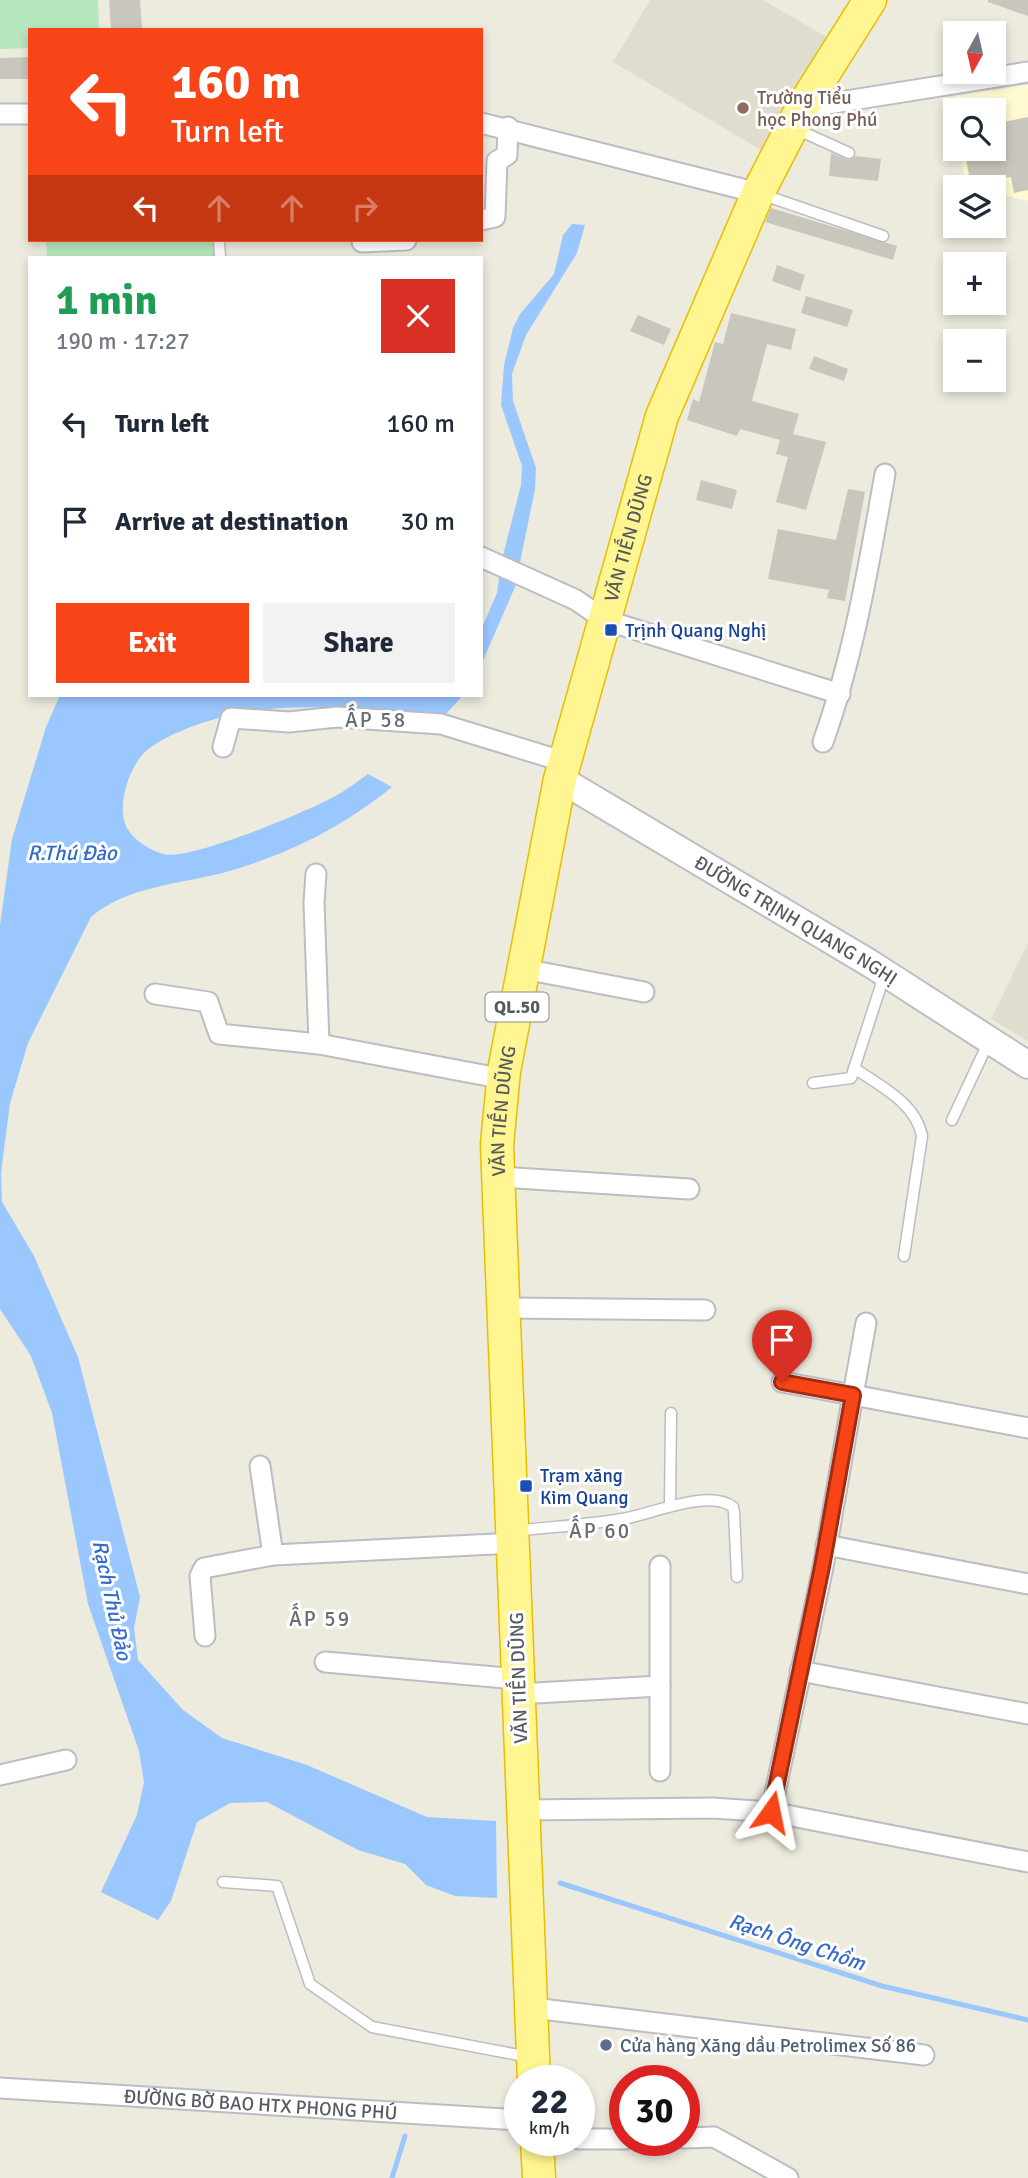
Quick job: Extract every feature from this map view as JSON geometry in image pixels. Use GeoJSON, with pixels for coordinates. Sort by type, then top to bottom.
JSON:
{"type":"FeatureCollection","features":[{"type":"Feature","properties":{"kind":"highway","name":"VĂN TIẾN DŨNG"},"geometry":{"type":"LineString","coordinates":[[534,2065],[497,1145],[503,1079],[563,771],[662,416],[758,193],[797,118],[870,0]]}},
{"type":"Feature","properties":{"kind":"highway"},"geometry":{"type":"LineString","coordinates":[[538,2156],[539,2178]]}},
{"type":"Feature","properties":{"kind":"main road","name":"ĐƯỜNG TRỊNH QUANG NGHỊ"},"geometry":{"type":"LineString","coordinates":[[563,771],[1028,1065]]}},
{"type":"Feature","properties":{"kind":"street"},"geometry":{"type":"LineString","coordinates":[[797,118],[1028,72]]}},
{"type":"Feature","properties":{"kind":"street"},"geometry":{"type":"LineString","coordinates":[[0,114],[28,114]]}},
{"type":"Feature","properties":{"kind":"street"},"geometry":{"type":"LineString","coordinates":[[483,123],[508,127],[758,193]]}},
{"type":"Feature","properties":{"kind":"street"},"geometry":{"type":"LineString","coordinates":[[483,220],[496,215],[497,161],[507,155],[508,127]]}},
{"type":"Feature","properties":{"kind":"street"},"geometry":{"type":"LineString","coordinates":[[823,743],[840,694],[865,586],[886,474]]}},
{"type":"Feature","properties":{"kind":"street"},"geometry":{"type":"LineString","coordinates":[[483,558],[576,600],[605,620],[840,694]]}},
{"type":"Feature","properties":{"kind":"street"},"geometry":{"type":"LineString","coordinates":[[223,747],[231,718],[289,722],[337,717],[441,724],[470,730],[563,771]]}},
{"type":"Feature","properties":{"kind":"street"},"geometry":{"type":"LineString","coordinates":[[316,874],[314,902],[319,1044]]}},
{"type":"Feature","properties":{"kind":"street"},"geometry":{"type":"LineString","coordinates":[[524,969],[644,992]]}},
{"type":"Feature","properties":{"kind":"street"},"geometry":{"type":"LineString","coordinates":[[155,994],[208,1002],[219,1034],[319,1044],[503,1079]]}},
{"type":"Feature","properties":{"kind":"street"},"geometry":{"type":"LineString","coordinates":[[499,1177],[689,1189]]}},
{"type":"Feature","properties":{"kind":"street"},"geometry":{"type":"LineString","coordinates":[[503,1308],[705,1310]]}},
{"type":"Feature","properties":{"kind":"street"},"geometry":{"type":"LineString","coordinates":[[771,1812],[826,1545],[866,1323]]}},
{"type":"Feature","properties":{"kind":"street"},"geometry":{"type":"LineString","coordinates":[[782,1382],[1028,1428]]}},
{"type":"Feature","properties":{"kind":"street"},"geometry":{"type":"LineString","coordinates":[[260,1466],[273,1555]]}},
{"type":"Feature","properties":{"kind":"street"},"geometry":{"type":"LineString","coordinates":[[205,1636],[200,1576],[204,1568],[273,1555],[514,1537]]}},
{"type":"Feature","properties":{"kind":"street"},"geometry":{"type":"LineString","coordinates":[[826,1545],[1028,1584]]}},
{"type":"Feature","properties":{"kind":"street"},"geometry":{"type":"LineString","coordinates":[[660,1566],[660,1771]]}},
{"type":"Feature","properties":{"kind":"street"},"geometry":{"type":"LineString","coordinates":[[325,1662],[518,1687],[660,1686]]}},
{"type":"Feature","properties":{"kind":"street"},"geometry":{"type":"LineString","coordinates":[[800,1671],[1028,1714]]}},
{"type":"Feature","properties":{"kind":"street"},"geometry":{"type":"LineString","coordinates":[[0,1775],[66,1760]]}},
{"type":"Feature","properties":{"kind":"street"},"geometry":{"type":"LineString","coordinates":[[523,1810],[713,1808],[771,1812],[1028,1862]]}},
{"type":"Feature","properties":{"kind":"street"},"geometry":{"type":"LineString","coordinates":[[533,2008],[924,2056]]}},
{"type":"Feature","properties":{"kind":"street","name":"ĐƯỜNG BỜ BAO HTX PHONG PHÚ"},"geometry":{"type":"LineString","coordinates":[[0,2088],[504,2119]]}},
{"type":"Feature","properties":{"kind":"street"},"geometry":{"type":"LineString","coordinates":[[700,2137],[714,2137],[788,2178]]}},
{"type":"Feature","properties":{"kind":"lane"},"geometry":{"type":"LineString","coordinates":[[797,118],[849,153]]}},
{"type":"Feature","properties":{"kind":"lane"},"geometry":{"type":"LineString","coordinates":[[758,193],[883,236]]}},
{"type":"Feature","properties":{"kind":"lane"},"geometry":{"type":"LineString","coordinates":[[813,1083],[851,1078],[885,973]]}},
{"type":"Feature","properties":{"kind":"lane"},"geometry":{"type":"LineString","coordinates":[[952,1120],[989,1040]]}},
{"type":"Feature","properties":{"kind":"lane"},"geometry":{"type":"LineString","coordinates":[[854,1068],[911,1110],[919,1121],[922,1136],[904,1256]]}},
{"type":"Feature","properties":{"kind":"lane"},"geometry":{"type":"LineString","coordinates":[[670,1506],[671,1413]]}},
{"type":"Feature","properties":{"kind":"lane"},"geometry":{"type":"LineString","coordinates":[[514,1537],[625,1519],[670,1506],[721,1502],[733,1507],[737,1577]]}},
{"type":"Feature","properties":{"kind":"lane"},"geometry":{"type":"LineString","coordinates":[[223,1882],[277,1886],[310,1984],[372,2027],[519,2065]]}},
{"type":"Feature","properties":{"kind":"shaded area","name":"Trường Tiểu học Phong Phú"},"geometry":{"type":"Polygon","coordinates":[[[650,0],[763,0],[835,42],[768,154],[613,62],[650,0]]]}},
{"type":"Feature","properties":{"kind":"shaded area"},"geometry":{"type":"Polygon","coordinates":[[[1028,85],[1028,201],[1006,196],[1006,175],[964,175],[962,161],[1006,161],[1006,98],[953,97],[1028,85]]]}},
{"type":"Feature","properties":{"kind":"shaded area"},"geometry":{"type":"Polygon","coordinates":[[[1028,943],[1028,1041],[991,1019],[1028,943]]]}},
{"type":"Feature","properties":{"kind":"green space"},"geometry":{"type":"Polygon","coordinates":[[[0,0],[98,0],[99,28],[28,28],[28,48],[0,49],[0,0]]]}},
{"type":"Feature","properties":{"kind":"green space"},"geometry":{"type":"Polygon","coordinates":[[[46,242],[217,242],[218,256],[47,256],[46,242]]]}},
{"type":"Feature","properties":{"kind":"water"},"geometry":{"type":"Polygon","coordinates":[[[572,224],[585,225],[577,253],[526,335],[512,374],[513,401],[536,468],[535,489],[515,587],[483,660],[483,625],[497,593],[501,563],[521,485],[522,466],[501,405],[504,365],[513,328],[520,314],[554,274],[563,235],[572,224]]]}},
{"type":"Feature","properties":{"kind":"water","name":"R.Thú Đào"},"geometry":{"type":"Polygon","coordinates":[[[59,697],[461,697],[446,714],[303,707],[247,712],[191,727],[162,740],[140,757],[127,783],[123,802],[124,820],[139,842],[163,854],[176,854],[222,843],[303,812],[349,788],[368,774],[392,787],[334,827],[293,848],[226,872],[138,892],[105,907],[91,917],[28,1043],[10,1103],[1,1173],[2,1202],[34,1256],[78,1357],[140,1597],[134,1628],[138,1660],[183,1710],[222,1738],[307,1765],[427,1817],[496,1821],[497,1898],[455,1896],[426,1885],[405,1864],[358,1850],[267,1802],[230,1803],[197,1822],[171,1901],[158,1920],[101,1892],[137,1815],[144,1782],[139,1751],[88,1604],[52,1413],[31,1356],[0,1309],[0,925],[12,839],[46,727],[59,697]]]}},
{"type":"Feature","properties":{"kind":"building"},"geometry":{"type":"Polygon","coordinates":[[[109,0],[140,0],[142,28],[111,28],[109,0]]]}},
{"type":"Feature","properties":{"kind":"building"},"geometry":{"type":"Polygon","coordinates":[[[1028,0],[1028,16],[988,2],[1028,0]]]}},
{"type":"Feature","properties":{"kind":"building"},"geometry":{"type":"Polygon","coordinates":[[[28,57],[28,79],[0,79],[0,58],[28,57]]]}},
{"type":"Feature","properties":{"kind":"building"},"geometry":{"type":"Polygon","coordinates":[[[1028,117],[1028,190],[1014,193],[1011,177],[1006,178],[1006,175],[969,175],[966,161],[1006,161],[1006,122],[1028,117]]]}},
{"type":"Feature","properties":{"kind":"building"},"geometry":{"type":"Polygon","coordinates":[[[831,153],[849,160],[856,156],[881,159],[878,181],[829,176],[831,153]]]}},
{"type":"Feature","properties":{"kind":"building"},"geometry":{"type":"Polygon","coordinates":[[[771,208],[897,246],[893,260],[765,222],[771,208]]]}},
{"type":"Feature","properties":{"kind":"building"},"geometry":{"type":"Polygon","coordinates":[[[777,265],[805,275],[800,291],[772,281],[777,265]]]}},
{"type":"Feature","properties":{"kind":"building"},"geometry":{"type":"Polygon","coordinates":[[[806,296],[853,310],[847,327],[801,313],[806,296]]]}},
{"type":"Feature","properties":{"kind":"building"},"geometry":{"type":"Polygon","coordinates":[[[731,313],[796,329],[791,350],[767,344],[752,401],[799,414],[793,434],[826,442],[806,510],[776,502],[788,457],[776,454],[780,440],[740,429],[737,436],[687,420],[693,399],[699,402],[715,342],[723,344],[731,313]]]}},
{"type":"Feature","properties":{"kind":"building"},"geometry":{"type":"Polygon","coordinates":[[[638,315],[671,329],[664,345],[630,331],[638,315]]]}},
{"type":"Feature","properties":{"kind":"building"},"geometry":{"type":"Polygon","coordinates":[[[814,356],[848,369],[844,381],[809,369],[814,356]]]}},
{"type":"Feature","properties":{"kind":"building"},"geometry":{"type":"Polygon","coordinates":[[[701,480],[737,490],[732,509],[696,500],[701,480]]]}},
{"type":"Feature","properties":{"kind":"building"},"geometry":{"type":"Polygon","coordinates":[[[848,489],[865,492],[845,601],[827,598],[829,590],[768,579],[778,529],[836,540],[848,489]]]}},
{"type":"Feature","properties":{"kind":"waterway","name":"Rạch Ông Chồm"},"geometry":{"type":"LineString","coordinates":[[560,1883],[882,1986],[1028,2020]]}},
{"type":"Feature","properties":{"kind":"waterway"},"geometry":{"type":"LineString","coordinates":[[392,2178],[405,2136]]}},
{"type":"Feature","properties":{"kind":"place","name":"Trường Tiểu học Phong Phú"},"geometry":{"type":"Point","coordinates":[743,108]}},
{"type":"Feature","properties":{"kind":"place","name":"Trịnh Quang Nghị"},"geometry":{"type":"Point","coordinates":[611,630]}},
{"type":"Feature","properties":{"kind":"place","name":"Trạm xăng Kim Quang"},"geometry":{"type":"Point","coordinates":[526,1486]}},
{"type":"Feature","properties":{"kind":"place","name":"Cửa hàng Xăng dầu Petrolimex Số 86"},"geometry":{"type":"Point","coordinates":[606,2045]}},
{"type":"Feature","properties":{"kind":"district","name":"ẤP 58"},"geometry":{"type":"Point","coordinates":[376,720]}},
{"type":"Feature","properties":{"kind":"district","name":"ẤP 60"},"geometry":{"type":"Point","coordinates":[600,1531]}},
{"type":"Feature","properties":{"kind":"district","name":"ẤP 59"},"geometry":{"type":"Point","coordinates":[320,1619]}},
{"type":"Feature","properties":{"kind":"route"},"geometry":{"type":"LineString","coordinates":[[771,1812],[822,1567],[853,1395],[782,1382]]}},
{"type":"Feature","properties":{"kind":"water label","name":"Rạch Thủ Đảo"},"geometry":{"type":"Point","coordinates":[112,1600]}}]}
